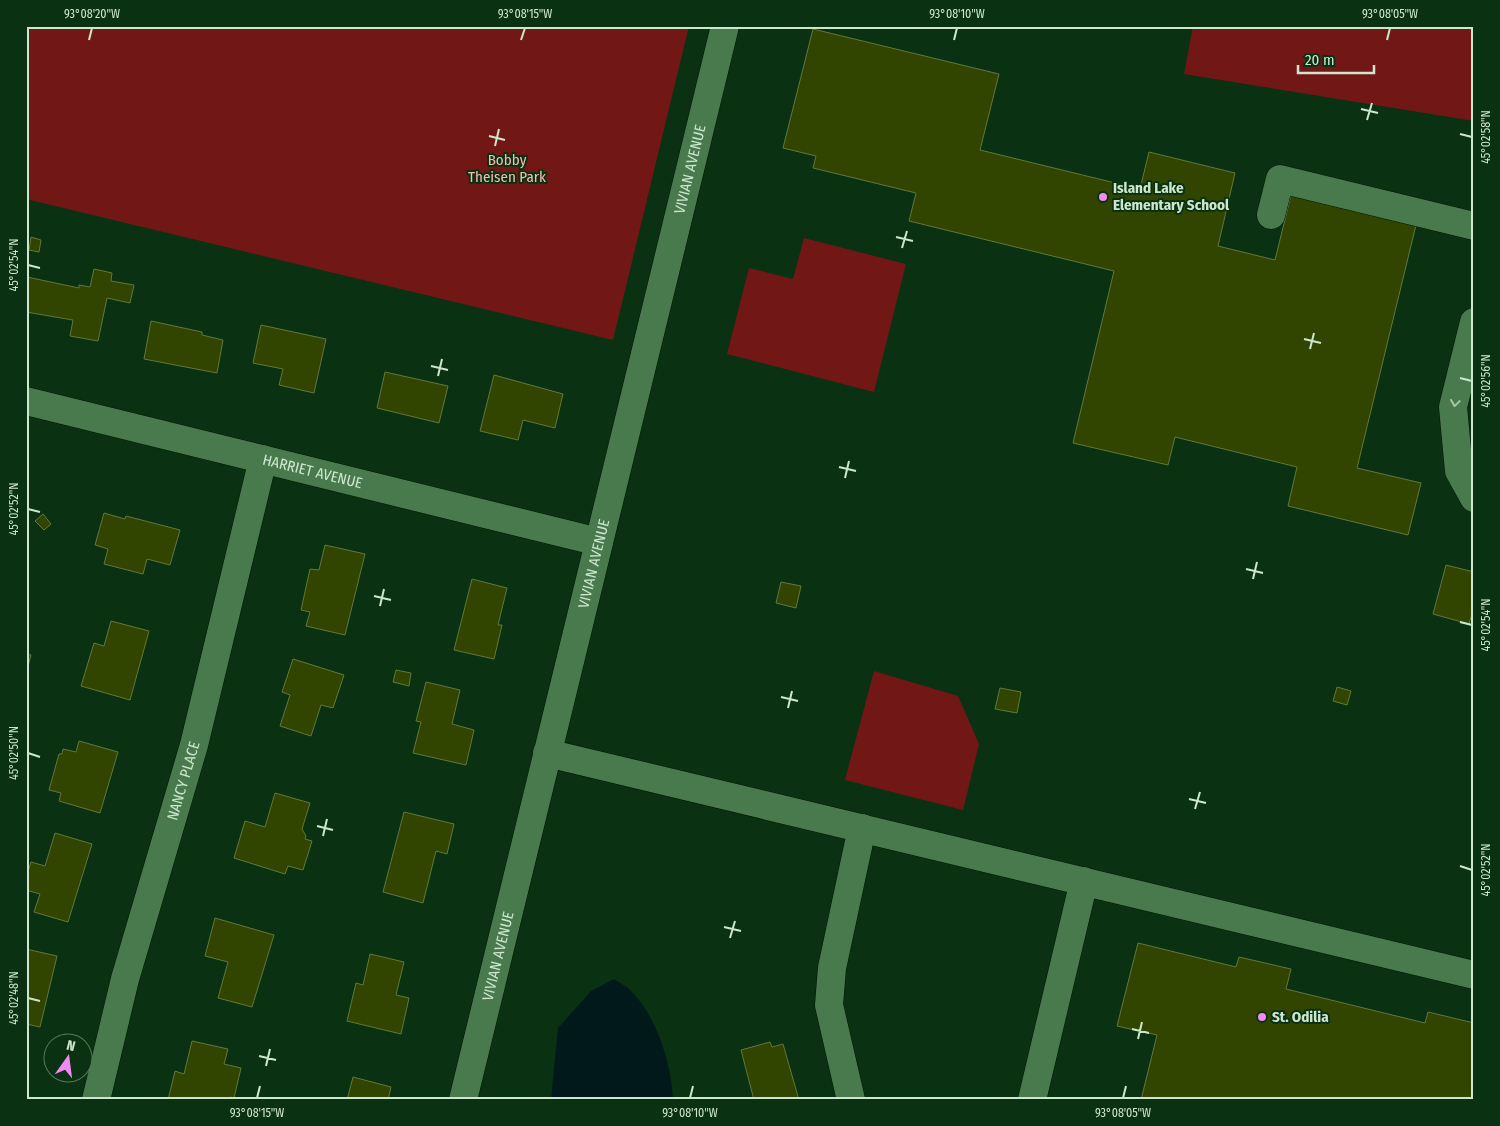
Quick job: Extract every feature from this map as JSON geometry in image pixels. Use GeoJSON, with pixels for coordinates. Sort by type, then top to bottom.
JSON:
{"type":"FeatureCollection","features":[{"type":"Feature","properties":{"kind":"street","name":"VIVIAN AVENUE"},"geometry":{"type":"LineString","coordinates":[[463,1100],[725,26]]}},
{"type":"Feature","properties":{"kind":"street"},"geometry":{"type":"LineString","coordinates":[[1271,215],[1280,179],[1474,226]]}},
{"type":"Feature","properties":{"kind":"street"},"geometry":{"type":"LineString","coordinates":[[1474,322],[1453,407],[1459,471],[1474,498]]}},
{"type":"Feature","properties":{"kind":"street","name":"HARRIET AVENUE"},"geometry":{"type":"LineString","coordinates":[[26,401],[599,542]]}},
{"type":"Feature","properties":{"kind":"street","name":"NANCY PLACE"},"geometry":{"type":"LineString","coordinates":[[96,1100],[125,979],[194,745],[263,459]]}},
{"type":"Feature","properties":{"kind":"street"},"geometry":{"type":"LineString","coordinates":[[547,754],[1474,975]]}},
{"type":"Feature","properties":{"kind":"street"},"geometry":{"type":"LineString","coordinates":[[851,1100],[829,1005],[832,968],[862,828]]}},
{"type":"Feature","properties":{"kind":"street"},"geometry":{"type":"LineString","coordinates":[[1032,1100],[1084,881]]}},
{"type":"Feature","properties":{"kind":"green space","name":"Bobby Theisen Park"},"geometry":{"type":"Polygon","coordinates":[[[26,26],[689,26],[613,340],[26,199],[26,26]]]}},
{"type":"Feature","properties":{"kind":"green space"},"geometry":{"type":"Polygon","coordinates":[[[1193,26],[1474,26],[1474,121],[1184,74],[1193,26]]]}},
{"type":"Feature","properties":{"kind":"green space"},"geometry":{"type":"Polygon","coordinates":[[[804,238],[906,264],[874,392],[727,354],[749,268],[793,279],[804,238]]]}},
{"type":"Feature","properties":{"kind":"green space"},"geometry":{"type":"Polygon","coordinates":[[[874,671],[958,696],[979,744],[963,810],[845,780],[874,671]]]}},
{"type":"Feature","properties":{"kind":"water"},"geometry":{"type":"Polygon","coordinates":[[[614,979],[633,993],[642,1003],[656,1029],[670,1072],[673,1100],[551,1100],[558,1028],[591,991],[614,979]]]}},
{"type":"Feature","properties":{"kind":"building"},"geometry":{"type":"Polygon","coordinates":[[[813,29],[999,74],[980,150],[1140,189],[1149,152],[1235,173],[1218,246],[1275,260],[1291,195],[1416,225],[1357,468],[1421,483],[1408,535],[1288,506],[1297,467],[1175,437],[1168,465],[1073,443],[1114,271],[909,221],[916,193],[813,168],[816,156],[783,148],[813,29]]]}},
{"type":"Feature","properties":{"kind":"building"},"geometry":{"type":"Polygon","coordinates":[[[31,237],[41,240],[39,252],[29,250],[31,237]]]}},
{"type":"Feature","properties":{"kind":"building"},"geometry":{"type":"Polygon","coordinates":[[[94,269],[112,273],[111,281],[134,285],[130,303],[107,298],[98,341],[70,336],[73,320],[26,312],[27,277],[79,288],[79,285],[90,287],[94,269]]]}},
{"type":"Feature","properties":{"kind":"building"},"geometry":{"type":"Polygon","coordinates":[[[151,321],[202,332],[202,335],[223,340],[217,373],[144,359],[151,321]]]}},
{"type":"Feature","properties":{"kind":"building"},"geometry":{"type":"Polygon","coordinates":[[[261,325],[326,339],[314,393],[279,385],[283,369],[253,363],[261,325]]]}},
{"type":"Feature","properties":{"kind":"building"},"geometry":{"type":"Polygon","coordinates":[[[385,372],[448,386],[439,423],[377,408],[385,372]]]}},
{"type":"Feature","properties":{"kind":"building"},"geometry":{"type":"Polygon","coordinates":[[[494,375],[563,394],[555,428],[523,420],[518,440],[480,431],[494,375]]]}},
{"type":"Feature","properties":{"kind":"building"},"geometry":{"type":"Polygon","coordinates":[[[104,513],[125,519],[126,516],[180,530],[170,565],[147,559],[143,574],[104,564],[108,549],[95,545],[104,513]]]}},
{"type":"Feature","properties":{"kind":"building"},"geometry":{"type":"Polygon","coordinates":[[[43,514],[51,524],[44,530],[35,521],[43,514]]]}},
{"type":"Feature","properties":{"kind":"building"},"geometry":{"type":"Polygon","coordinates":[[[325,545],[365,554],[345,635],[306,626],[310,612],[301,610],[310,569],[319,570],[325,545]]]}},
{"type":"Feature","properties":{"kind":"building"},"geometry":{"type":"Polygon","coordinates":[[[1446,565],[1474,572],[1474,606],[1469,624],[1433,614],[1446,565]]]}},
{"type":"Feature","properties":{"kind":"building"},"geometry":{"type":"Polygon","coordinates":[[[472,579],[507,588],[498,625],[502,625],[494,659],[454,650],[472,579]]]}},
{"type":"Feature","properties":{"kind":"building"},"geometry":{"type":"Polygon","coordinates":[[[781,582],[801,586],[796,608],[776,603],[781,582]]]}},
{"type":"Feature","properties":{"kind":"building"},"geometry":{"type":"Polygon","coordinates":[[[111,621],[149,631],[130,700],[81,686],[94,643],[104,646],[111,621]]]}},
{"type":"Feature","properties":{"kind":"building"},"geometry":{"type":"Polygon","coordinates":[[[26,654],[31,655],[27,670],[26,670],[26,654]]]}},
{"type":"Feature","properties":{"kind":"building"},"geometry":{"type":"Polygon","coordinates":[[[293,659],[344,675],[333,708],[321,705],[311,736],[280,726],[290,695],[282,692],[293,659]]]}},
{"type":"Feature","properties":{"kind":"building"},"geometry":{"type":"Polygon","coordinates":[[[396,670],[411,673],[409,686],[393,682],[396,670]]]}},
{"type":"Feature","properties":{"kind":"building"},"geometry":{"type":"Polygon","coordinates":[[[426,682],[460,690],[452,724],[474,730],[466,765],[413,753],[421,722],[416,721],[426,682]]]}},
{"type":"Feature","properties":{"kind":"building"},"geometry":{"type":"Polygon","coordinates":[[[1337,687],[1351,691],[1347,705],[1333,701],[1337,687]]]}},
{"type":"Feature","properties":{"kind":"building"},"geometry":{"type":"Polygon","coordinates":[[[1000,688],[1021,692],[1017,713],[995,709],[1000,688]]]}},
{"type":"Feature","properties":{"kind":"building"},"geometry":{"type":"Polygon","coordinates":[[[79,741],[118,752],[100,813],[59,801],[61,793],[49,790],[59,754],[62,754],[63,749],[76,752],[79,741]]]}},
{"type":"Feature","properties":{"kind":"building"},"geometry":{"type":"Polygon","coordinates":[[[275,793],[310,803],[302,829],[306,836],[305,839],[312,841],[303,870],[288,866],[285,874],[234,858],[245,821],[265,827],[275,793]]]}},
{"type":"Feature","properties":{"kind":"building"},"geometry":{"type":"Polygon","coordinates":[[[404,812],[454,824],[447,854],[436,851],[423,903],[383,892],[404,812]]]}},
{"type":"Feature","properties":{"kind":"building"},"geometry":{"type":"Polygon","coordinates":[[[55,833],[92,844],[68,922],[34,912],[40,894],[26,890],[26,878],[31,862],[45,866],[55,833]]]}},
{"type":"Feature","properties":{"kind":"building"},"geometry":{"type":"Polygon","coordinates":[[[215,918],[274,935],[252,1007],[218,998],[228,962],[205,956],[215,918]]]}},
{"type":"Feature","properties":{"kind":"building","name":"St. Odilia"},"geometry":{"type":"Polygon","coordinates":[[[1138,943],[1236,967],[1239,957],[1291,969],[1286,989],[1425,1023],[1428,1012],[1474,1023],[1474,1100],[1141,1100],[1157,1035],[1117,1026],[1138,943]]]}},
{"type":"Feature","properties":{"kind":"building"},"geometry":{"type":"Polygon","coordinates":[[[26,949],[57,956],[40,1027],[26,1024],[26,949]]]}},
{"type":"Feature","properties":{"kind":"building"},"geometry":{"type":"Polygon","coordinates":[[[370,954],[404,962],[396,995],[409,998],[401,1034],[347,1021],[356,983],[363,985],[370,954]]]}},
{"type":"Feature","properties":{"kind":"building"},"geometry":{"type":"Polygon","coordinates":[[[192,1041],[228,1049],[224,1064],[241,1068],[234,1098],[230,1097],[230,1100],[168,1100],[175,1071],[184,1074],[192,1041]]]}},
{"type":"Feature","properties":{"kind":"building"},"geometry":{"type":"Polygon","coordinates":[[[770,1042],[772,1047],[783,1044],[799,1100],[754,1100],[741,1050],[770,1042]]]}},
{"type":"Feature","properties":{"kind":"building"},"geometry":{"type":"Polygon","coordinates":[[[353,1077],[391,1087],[388,1100],[347,1100],[353,1077]]]}},
{"type":"Feature","properties":{"kind":"place","name":"Island Lake Elementary School"},"geometry":{"type":"Point","coordinates":[1103,197]}},
{"type":"Feature","properties":{"kind":"place","name":"St. Odilia"},"geometry":{"type":"Point","coordinates":[1262,1017]}}]}
